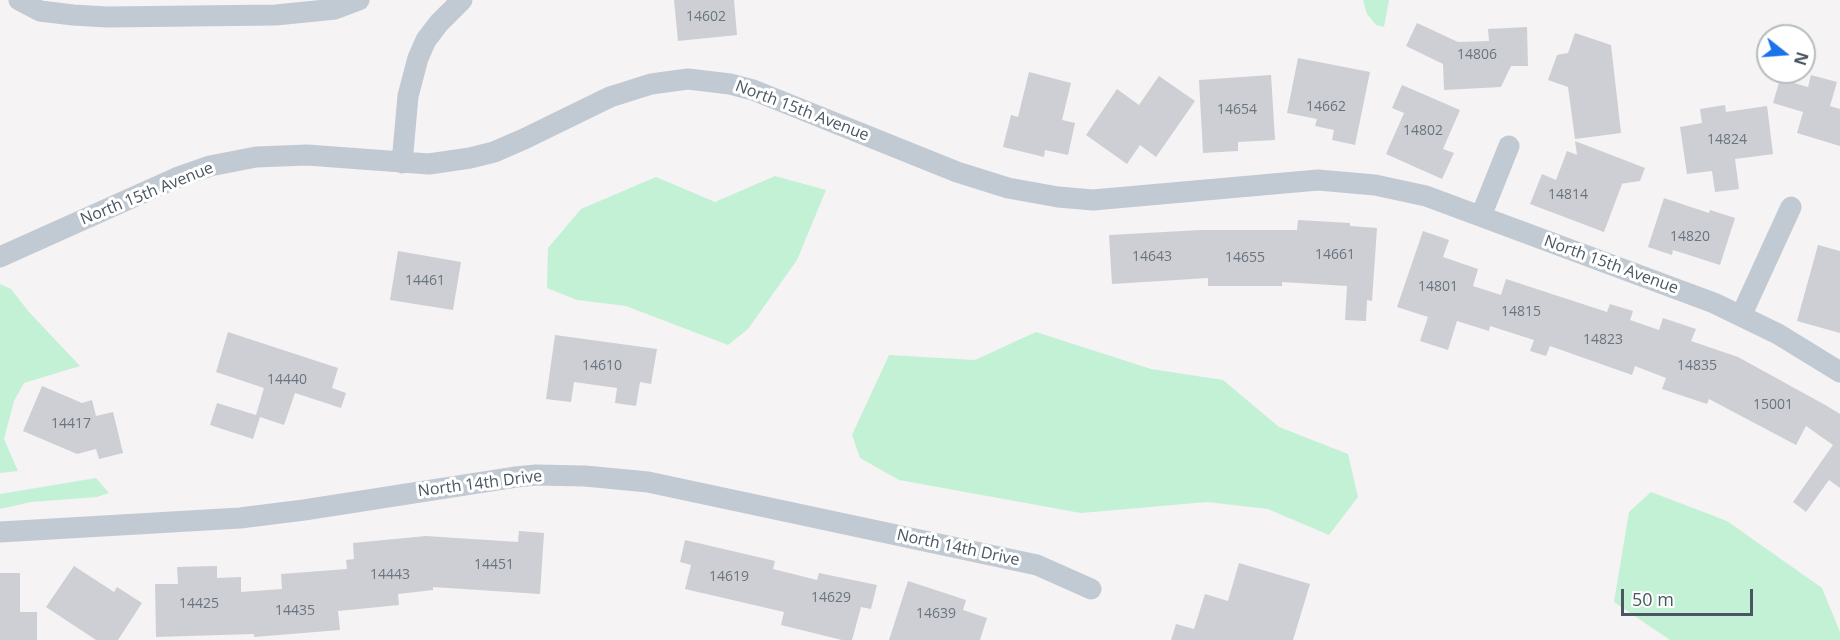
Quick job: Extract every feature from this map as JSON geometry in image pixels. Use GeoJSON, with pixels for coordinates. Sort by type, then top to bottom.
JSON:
{"type":"FeatureCollection","features":[{"type":"Feature","properties":{"kind":"street"},"geometry":{"type":"LineString","coordinates":[[19,0],[40,10],[90,8],[276,15],[335,9],[360,0]]}},
{"type":"Feature","properties":{"kind":"street"},"geometry":{"type":"LineString","coordinates":[[402,163],[408,96],[418,58],[426,40],[462,0]]}},
{"type":"Feature","properties":{"kind":"street","name":"North 15th Avenue"},"geometry":{"type":"LineString","coordinates":[[0,257],[176,178],[210,166],[256,156],[297,155],[429,164],[470,158],[494,152],[610,97],[644,86],[688,79],[730,84],[753,90],[957,172],[1008,188],[1058,197],[1093,200],[1251,184],[1318,180],[1375,184],[1395,188],[1426,196],[1693,295],[1778,334],[1840,372]]}},
{"type":"Feature","properties":{"kind":"street"},"geometry":{"type":"LineString","coordinates":[[1481,216],[1509,146]]}},
{"type":"Feature","properties":{"kind":"street"},"geometry":{"type":"LineString","coordinates":[[1741,316],[1791,207]]}},
{"type":"Feature","properties":{"kind":"street","name":"North 14th Drive"},"geometry":{"type":"LineString","coordinates":[[0,532],[240,518],[507,478],[536,475],[585,476],[648,482],[1036,565],[1091,589]]}},
{"type":"Feature","properties":{"kind":"green space"},"geometry":{"type":"Polygon","coordinates":[[[1363,0],[1389,0],[1384,27],[1376,25],[1367,14],[1363,0]]]}},
{"type":"Feature","properties":{"kind":"green space"},"geometry":{"type":"Polygon","coordinates":[[[775,176],[826,190],[797,260],[748,329],[728,345],[626,306],[577,300],[547,288],[548,248],[581,209],[656,177],[715,202],[775,176]]]}},
{"type":"Feature","properties":{"kind":"green space"},"geometry":{"type":"Polygon","coordinates":[[[0,284],[11,289],[29,312],[80,366],[24,383],[14,401],[4,439],[18,471],[0,473],[0,284]]]}},
{"type":"Feature","properties":{"kind":"green space"},"geometry":{"type":"Polygon","coordinates":[[[1036,332],[1151,369],[1223,380],[1279,427],[1348,454],[1358,497],[1329,535],[1268,509],[1207,502],[1081,513],[899,480],[860,458],[852,435],[889,355],[975,360],[1036,332]]]}},
{"type":"Feature","properties":{"kind":"green space"},"geometry":{"type":"Polygon","coordinates":[[[96,478],[109,493],[97,497],[31,502],[0,509],[0,494],[96,478]]]}},
{"type":"Feature","properties":{"kind":"green space"},"geometry":{"type":"Polygon","coordinates":[[[1651,492],[1727,521],[1822,588],[1840,632],[1840,640],[1670,640],[1614,602],[1629,512],[1651,492]]]}},
{"type":"Feature","properties":{"kind":"building"},"geometry":{"type":"Polygon","coordinates":[[[674,0],[734,0],[737,35],[678,41],[674,0]]]}},
{"type":"Feature","properties":{"kind":"building"},"geometry":{"type":"Polygon","coordinates":[[[1417,23],[1458,42],[1489,41],[1488,29],[1527,27],[1528,66],[1511,66],[1501,87],[1444,90],[1443,64],[1406,46],[1417,23]]]}},
{"type":"Feature","properties":{"kind":"building"},"geometry":{"type":"Polygon","coordinates":[[[1575,33],[1611,45],[1621,133],[1575,139],[1568,87],[1548,80],[1557,55],[1568,53],[1575,33]]]}},
{"type":"Feature","properties":{"kind":"building"},"geometry":{"type":"Polygon","coordinates":[[[1298,58],[1370,72],[1355,145],[1332,140],[1334,130],[1315,126],[1317,119],[1287,113],[1298,58]]]}},
{"type":"Feature","properties":{"kind":"building"},"geometry":{"type":"Polygon","coordinates":[[[1029,72],[1071,83],[1062,120],[1075,123],[1068,155],[1045,150],[1044,157],[1003,147],[1011,115],[1018,117],[1029,72]]]}},
{"type":"Feature","properties":{"kind":"building"},"geometry":{"type":"Polygon","coordinates":[[[1271,75],[1275,140],[1238,142],[1238,151],[1203,153],[1199,80],[1271,75]]]}},
{"type":"Feature","properties":{"kind":"building"},"geometry":{"type":"Polygon","coordinates":[[[1159,76],[1195,101],[1156,157],[1140,145],[1127,164],[1086,135],[1117,89],[1139,105],[1159,76]]]}},
{"type":"Feature","properties":{"kind":"building"},"geometry":{"type":"Polygon","coordinates":[[[1816,76],[1837,82],[1830,106],[1840,109],[1840,146],[1797,133],[1803,112],[1773,103],[1779,84],[1798,84],[1808,87],[1809,84],[1816,84],[1816,76]]]}},
{"type":"Feature","properties":{"kind":"building"},"geometry":{"type":"Polygon","coordinates":[[[1402,85],[1460,110],[1443,149],[1454,153],[1442,179],[1386,154],[1404,113],[1392,108],[1402,85]]]}},
{"type":"Feature","properties":{"kind":"building"},"geometry":{"type":"Polygon","coordinates":[[[1725,105],[1726,112],[1767,106],[1773,154],[1735,159],[1739,189],[1715,192],[1712,171],[1687,174],[1680,127],[1702,123],[1700,109],[1725,105]]]}},
{"type":"Feature","properties":{"kind":"building"},"geometry":{"type":"Polygon","coordinates":[[[1575,141],[1645,168],[1640,181],[1620,184],[1622,184],[1604,232],[1530,204],[1542,174],[1556,180],[1567,151],[1577,155],[1575,141]]]}},
{"type":"Feature","properties":{"kind":"building"},"geometry":{"type":"Polygon","coordinates":[[[1664,198],[1709,213],[1710,210],[1735,218],[1720,265],[1673,250],[1672,255],[1648,247],[1664,198]]]}},
{"type":"Feature","properties":{"kind":"building"},"geometry":{"type":"Polygon","coordinates":[[[1298,220],[1350,223],[1350,226],[1377,228],[1372,301],[1367,300],[1366,321],[1345,320],[1347,286],[1282,282],[1282,286],[1208,286],[1208,278],[1112,284],[1109,235],[1201,230],[1297,230],[1298,220]]]}},
{"type":"Feature","properties":{"kind":"building"},"geometry":{"type":"Polygon","coordinates":[[[1423,231],[1449,240],[1443,257],[1478,269],[1473,286],[1501,295],[1506,279],[1607,312],[1610,304],[1633,311],[1630,320],[1659,330],[1663,318],[1696,329],[1691,341],[1738,357],[1840,414],[1840,488],[1829,480],[1806,512],[1793,502],[1833,445],[1806,426],[1796,445],[1709,399],[1707,404],[1662,389],[1666,378],[1635,366],[1632,375],[1550,346],[1546,356],[1530,351],[1534,340],[1490,326],[1489,331],[1457,321],[1448,350],[1420,341],[1428,317],[1397,307],[1423,231]]]}},
{"type":"Feature","properties":{"kind":"building"},"geometry":{"type":"Polygon","coordinates":[[[1818,245],[1840,251],[1840,333],[1797,321],[1818,245]]]}},
{"type":"Feature","properties":{"kind":"building"},"geometry":{"type":"Polygon","coordinates":[[[398,251],[461,262],[453,310],[390,300],[398,251]]]}},
{"type":"Feature","properties":{"kind":"building"},"geometry":{"type":"Polygon","coordinates":[[[228,332],[338,368],[332,388],[346,393],[341,408],[295,393],[284,425],[260,417],[253,439],[210,425],[217,403],[256,415],[264,388],[216,372],[228,332]]]}},
{"type":"Feature","properties":{"kind":"building"},"geometry":{"type":"Polygon","coordinates":[[[555,335],[657,349],[651,384],[640,382],[636,406],[615,403],[617,388],[574,382],[571,402],[546,399],[555,335]]]}},
{"type":"Feature","properties":{"kind":"building"},"geometry":{"type":"Polygon","coordinates":[[[42,386],[82,403],[92,400],[96,416],[113,412],[123,453],[99,459],[96,449],[77,454],[23,431],[42,386]]]}},
{"type":"Feature","properties":{"kind":"building"},"geometry":{"type":"Polygon","coordinates":[[[519,531],[544,533],[540,594],[433,587],[433,590],[398,594],[399,605],[338,611],[340,630],[254,637],[254,634],[156,637],[155,584],[178,584],[177,567],[217,566],[217,578],[241,577],[241,592],[282,589],[281,574],[347,569],[346,560],[354,559],[353,543],[426,536],[518,542],[519,531]]]}},
{"type":"Feature","properties":{"kind":"building"},"geometry":{"type":"Polygon","coordinates":[[[685,540],[775,561],[773,569],[817,580],[819,573],[877,585],[871,609],[861,607],[852,640],[842,640],[781,625],[784,612],[685,589],[691,565],[680,562],[685,540]]]}},
{"type":"Feature","properties":{"kind":"building"},"geometry":{"type":"Polygon","coordinates":[[[1239,563],[1310,584],[1293,640],[1171,640],[1176,624],[1194,629],[1205,594],[1228,601],[1239,563]]]}},
{"type":"Feature","properties":{"kind":"building"},"geometry":{"type":"Polygon","coordinates":[[[74,566],[114,592],[117,587],[142,603],[118,640],[96,640],[46,607],[74,566]]]}},
{"type":"Feature","properties":{"kind":"building"},"geometry":{"type":"Polygon","coordinates":[[[0,573],[20,573],[20,612],[37,612],[37,640],[0,640],[0,573]]]}},
{"type":"Feature","properties":{"kind":"building"},"geometry":{"type":"Polygon","coordinates":[[[908,581],[966,600],[963,610],[987,618],[980,640],[889,640],[908,581]]]}}]}
